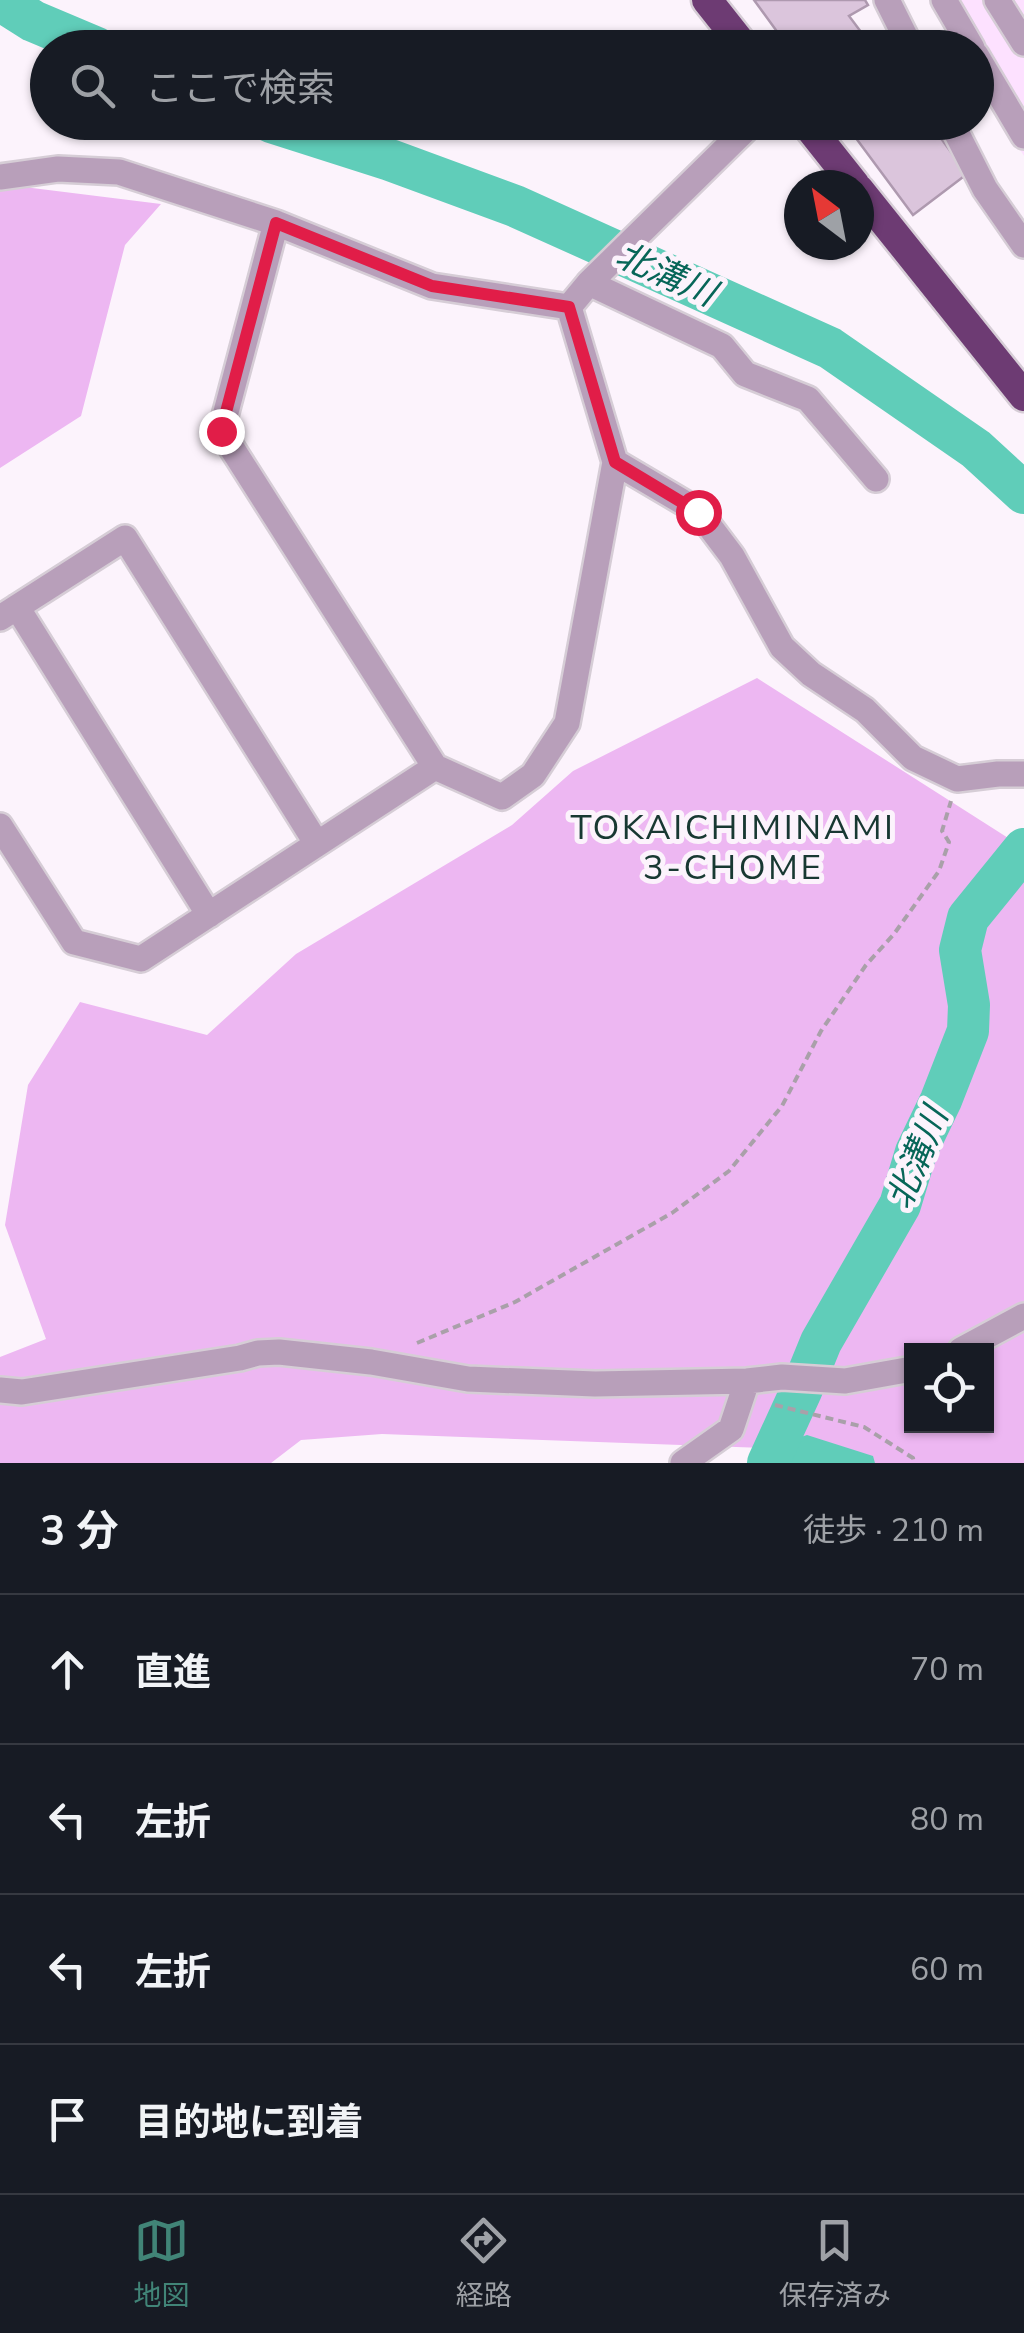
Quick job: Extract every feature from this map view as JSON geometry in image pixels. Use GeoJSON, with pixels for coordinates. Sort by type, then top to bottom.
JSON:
{"type":"FeatureCollection","features":[{"type":"Feature","properties":{"kind":"highway"},"geometry":{"type":"LineString","coordinates":[[707,0],[731,30]]}},
{"type":"Feature","properties":{"kind":"highway"},"geometry":{"type":"LineString","coordinates":[[819,140],[843,170]]}},
{"type":"Feature","properties":{"kind":"highway"},"geometry":{"type":"LineString","coordinates":[[874,209],[1024,396]]}},
{"type":"Feature","properties":{"kind":"street"},"geometry":{"type":"LineString","coordinates":[[886,0],[902,30]]}},
{"type":"Feature","properties":{"kind":"street"},"geometry":{"type":"LineString","coordinates":[[944,0],[962,30]]}},
{"type":"Feature","properties":{"kind":"street"},"geometry":{"type":"LineString","coordinates":[[997,0],[1024,42]]}},
{"type":"Feature","properties":{"kind":"street"},"geometry":{"type":"LineString","coordinates":[[994,85],[1024,136]]}},
{"type":"Feature","properties":{"kind":"street"},"geometry":{"type":"LineString","coordinates":[[569,307],[735,140]]}},
{"type":"Feature","properties":{"kind":"street"},"geometry":{"type":"LineString","coordinates":[[959,140],[985,189],[1024,246]]}},
{"type":"Feature","properties":{"kind":"street"},"geometry":{"type":"LineString","coordinates":[[0,177],[58,169],[118,172],[276,223],[432,286],[569,307]]}},
{"type":"Feature","properties":{"kind":"street"},"geometry":{"type":"LineString","coordinates":[[276,223],[221,431],[435,767],[502,797],[533,775],[567,722],[615,462],[569,307]]}},
{"type":"Feature","properties":{"kind":"street"},"geometry":{"type":"LineString","coordinates":[[590,283],[722,346],[745,374],[808,399],[876,478]]}},
{"type":"Feature","properties":{"kind":"street"},"geometry":{"type":"LineString","coordinates":[[615,462],[698,512],[732,556],[782,648],[810,674],[866,710],[913,758],[957,779],[1024,774]]}},
{"type":"Feature","properties":{"kind":"street"},"geometry":{"type":"LineString","coordinates":[[209,915],[9,612],[125,538],[318,844]]}},
{"type":"Feature","properties":{"kind":"street"},"geometry":{"type":"LineString","coordinates":[[0,826],[74,942],[140,959],[435,767]]}},
{"type":"Feature","properties":{"kind":"street"},"geometry":{"type":"LineString","coordinates":[[974,1343],[1024,1316]]}},
{"type":"Feature","properties":{"kind":"street"},"geometry":{"type":"LineString","coordinates":[[0,1390],[22,1392],[94,1382],[258,1352],[371,1362],[468,1379],[596,1384],[744,1388],[782,1377],[845,1381],[904,1370]]}},
{"type":"Feature","properties":{"kind":"street"},"geometry":{"type":"LineString","coordinates":[[682,1463],[731,1428],[744,1388]]}},
{"type":"Feature","properties":{"kind":"path"},"geometry":{"type":"LineString","coordinates":[[371,1362],[515,1302],[672,1212],[729,1171],[782,1106],[820,1031],[938,871],[949,842],[942,831],[957,779]]}},
{"type":"Feature","properties":{"kind":"path"},"geometry":{"type":"LineString","coordinates":[[744,1388],[864,1428],[913,1458],[914,1463]]}},
{"type":"Feature","properties":{"kind":"shaded area"},"geometry":{"type":"Polygon","coordinates":[[[932,0],[1024,0],[1024,156],[994,109],[994,30],[948,30],[932,0]]]}},
{"type":"Feature","properties":{"kind":"shaded area"},"geometry":{"type":"Polygon","coordinates":[[[0,184],[161,204],[125,245],[81,416],[0,468],[0,184]]]}},
{"type":"Feature","properties":{"kind":"shaded area"},"geometry":{"type":"Polygon","coordinates":[[[757,678],[1024,848],[1024,1463],[851,1463],[790,1449],[382,1434],[301,1440],[271,1463],[0,1463],[0,1357],[46,1339],[5,1225],[28,1085],[80,1002],[207,1035],[296,954],[512,825],[573,771],[757,678]]]}},
{"type":"Feature","properties":{"kind":"shaded area"},"geometry":{"type":"Polygon","coordinates":[[[807,1435],[873,1456],[875,1463],[755,1463],[764,1449],[807,1435]]]}},
{"type":"Feature","properties":{"kind":"building"},"geometry":{"type":"Polygon","coordinates":[[[754,0],[865,0],[868,5],[849,16],[860,30],[776,30],[754,0]]]}},
{"type":"Feature","properties":{"kind":"building"},"geometry":{"type":"Polygon","coordinates":[[[857,140],[942,140],[967,174],[913,215],[857,140]]]}},
{"type":"Feature","properties":{"kind":"waterway","name":"北溝川"},"geometry":{"type":"LineString","coordinates":[[0,0],[54,30]]}},
{"type":"Feature","properties":{"kind":"waterway","name":"北溝川"},"geometry":{"type":"LineString","coordinates":[[327,140],[515,206],[830,348],[976,449],[1024,493]]}},
{"type":"Feature","properties":{"kind":"waterway","name":"北溝川"},"geometry":{"type":"LineString","coordinates":[[768,1463],[821,1342],[900,1205],[916,1152],[968,1031],[969,1005],[960,950],[968,918],[1024,849]]}},
{"type":"Feature","properties":{"kind":"district","name":"TOKAICHIMINAMI 3-CHOME"},"geometry":{"type":"Point","coordinates":[733,847]}},
{"type":"Feature","properties":{"kind":"route"},"geometry":{"type":"LineString","coordinates":[[221,431],[276,223],[432,286],[569,307],[615,462],[698,512]]}}]}
